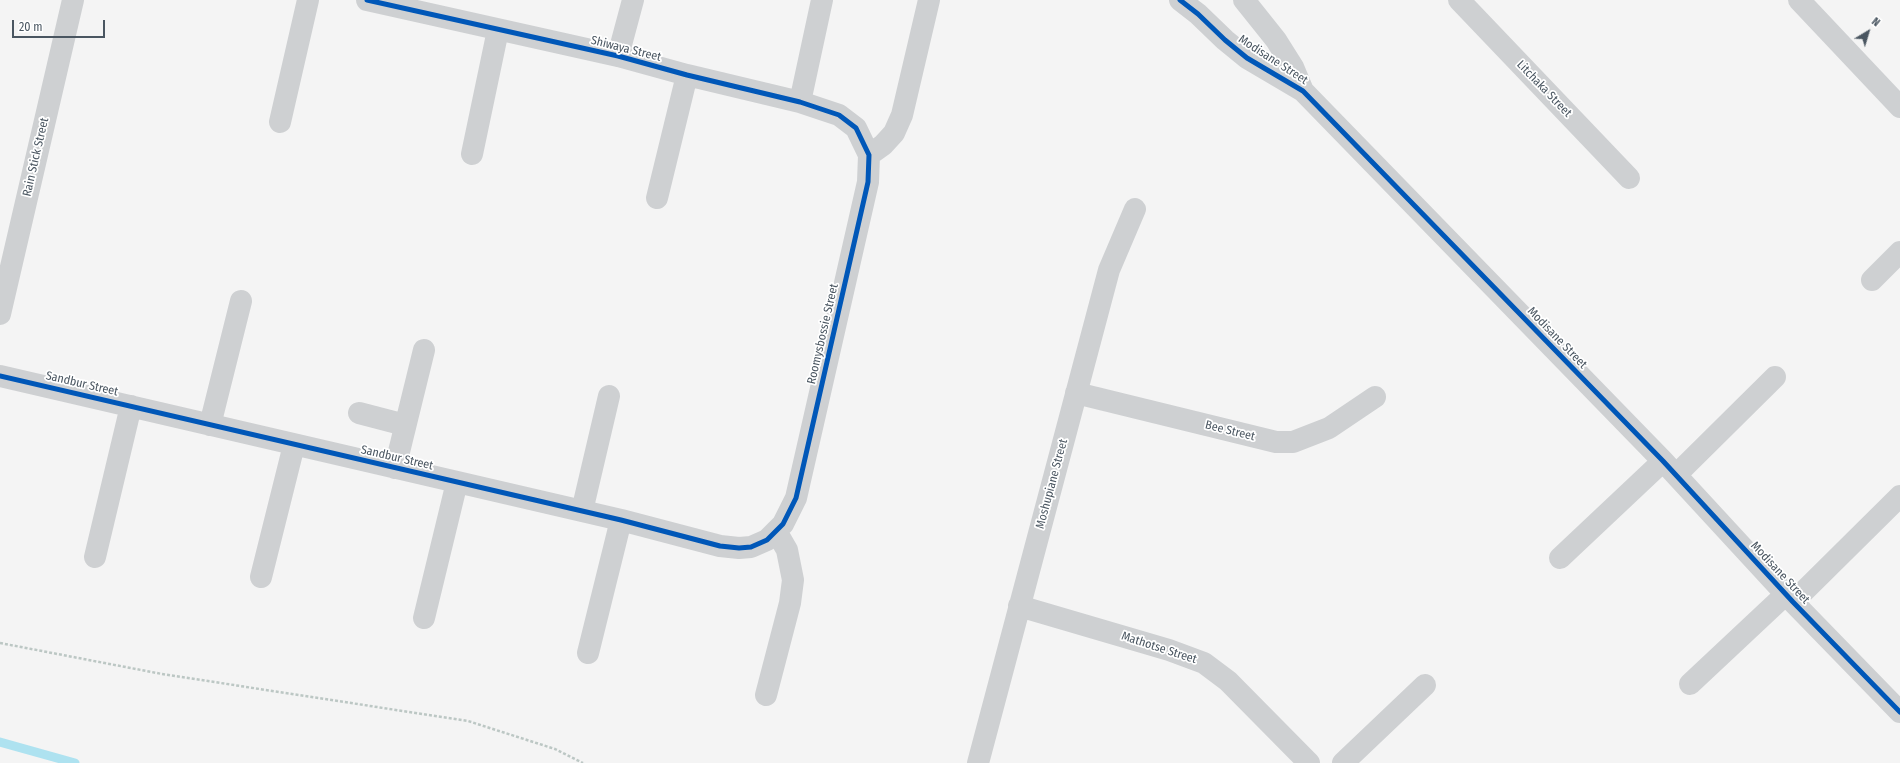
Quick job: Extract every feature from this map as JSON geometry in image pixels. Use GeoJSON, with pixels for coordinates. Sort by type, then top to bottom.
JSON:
{"type":"FeatureCollection","features":[{"type":"Feature","properties":{"kind":"street","name":"Rain Stick Street"},"geometry":{"type":"LineString","coordinates":[[0,314],[73,0]]}},
{"type":"Feature","properties":{"kind":"street"},"geometry":{"type":"LineString","coordinates":[[280,122],[308,0]]}},
{"type":"Feature","properties":{"kind":"street","name":"Shiwaya Street"},"geometry":{"type":"LineString","coordinates":[[367,0],[618,56],[687,76],[800,102],[839,115],[856,128],[867,150]]}},
{"type":"Feature","properties":{"kind":"street"},"geometry":{"type":"LineString","coordinates":[[618,56],[632,0]]}},
{"type":"Feature","properties":{"kind":"street"},"geometry":{"type":"LineString","coordinates":[[800,102],[822,0]]}},
{"type":"Feature","properties":{"kind":"street"},"geometry":{"type":"LineString","coordinates":[[867,150],[883,145],[894,133],[902,115],[929,0]]}},
{"type":"Feature","properties":{"kind":"street","name":"Modisane Street"},"geometry":{"type":"LineString","coordinates":[[1180,0],[1198,14],[1224,40],[1247,58],[1303,91],[1669,468],[1790,598],[1900,712]]}},
{"type":"Feature","properties":{"kind":"street","name":"Modisane Street"},"geometry":{"type":"LineString","coordinates":[[1244,0],[1276,40],[1293,67],[1303,91]]}},
{"type":"Feature","properties":{"kind":"street","name":"Litchaka Street"},"geometry":{"type":"LineString","coordinates":[[1459,0],[1629,178]]}},
{"type":"Feature","properties":{"kind":"street"},"geometry":{"type":"LineString","coordinates":[[1799,0],[1900,106]]}},
{"type":"Feature","properties":{"kind":"street"},"geometry":{"type":"LineString","coordinates":[[472,154],[498,30]]}},
{"type":"Feature","properties":{"kind":"street"},"geometry":{"type":"LineString","coordinates":[[657,198],[687,76]]}},
{"type":"Feature","properties":{"kind":"street","name":"Roomysbossie Street"},"geometry":{"type":"LineString","coordinates":[[780,528],[796,498],[800,483],[868,182],[867,150]]}},
{"type":"Feature","properties":{"kind":"street","name":"Moshupiane Street"},"geometry":{"type":"LineString","coordinates":[[978,763],[1109,270],[1135,208]]}},
{"type":"Feature","properties":{"kind":"street"},"geometry":{"type":"LineString","coordinates":[[1872,280],[1900,252]]}},
{"type":"Feature","properties":{"kind":"street"},"geometry":{"type":"LineString","coordinates":[[210,425],[241,300]]}},
{"type":"Feature","properties":{"kind":"street"},"geometry":{"type":"LineString","coordinates":[[395,468],[424,350]]}},
{"type":"Feature","properties":{"kind":"street","name":"Sandbur Street"},"geometry":{"type":"LineString","coordinates":[[0,376],[582,511],[720,546],[739,548],[751,546],[766,540],[780,528]]}},
{"type":"Feature","properties":{"kind":"street"},"geometry":{"type":"LineString","coordinates":[[1560,558],[1669,468],[1774,377]]}},
{"type":"Feature","properties":{"kind":"street","name":"Bee Street"},"geometry":{"type":"LineString","coordinates":[[1076,393],[1276,442],[1293,442],[1329,428],[1375,397]]}},
{"type":"Feature","properties":{"kind":"street"},"geometry":{"type":"LineString","coordinates":[[582,511],[609,396]]}},
{"type":"Feature","properties":{"kind":"street"},"geometry":{"type":"LineString","coordinates":[[95,557],[131,406]]}},
{"type":"Feature","properties":{"kind":"street"},"geometry":{"type":"LineString","coordinates":[[359,413],[405,425]]}},
{"type":"Feature","properties":{"kind":"street"},"geometry":{"type":"LineString","coordinates":[[261,577],[294,445]]}},
{"type":"Feature","properties":{"kind":"street"},"geometry":{"type":"LineString","coordinates":[[424,618],[457,482]]}},
{"type":"Feature","properties":{"kind":"street"},"geometry":{"type":"LineString","coordinates":[[1690,684],[1790,598],[1900,496]]}},
{"type":"Feature","properties":{"kind":"street"},"geometry":{"type":"LineString","coordinates":[[588,653],[620,520]]}},
{"type":"Feature","properties":{"kind":"street"},"geometry":{"type":"LineString","coordinates":[[766,694],[790,603],[793,580],[787,550],[780,528]]}},
{"type":"Feature","properties":{"kind":"street","name":"Mathotse Street"},"geometry":{"type":"LineString","coordinates":[[1019,606],[1170,650],[1204,663],[1228,680],[1309,763]]}},
{"type":"Feature","properties":{"kind":"street"},"geometry":{"type":"LineString","coordinates":[[1343,763],[1425,685]]}},
{"type":"Feature","properties":{"kind":"path"},"geometry":{"type":"LineString","coordinates":[[0,642],[162,674],[468,721],[555,749],[583,763]]}},
{"type":"Feature","properties":{"kind":"waterway"},"geometry":{"type":"LineString","coordinates":[[0,742],[75,763]]}},
{"type":"Feature","properties":{"kind":"cycle path"},"geometry":{"type":"LineString","coordinates":[[0,376],[621,520],[720,546],[739,548],[751,547],[767,540],[783,524],[796,498],[868,182],[869,155],[856,128],[839,115],[800,102],[687,75],[618,56],[367,0]]}},
{"type":"Feature","properties":{"kind":"cycle path"},"geometry":{"type":"LineString","coordinates":[[1180,0],[1247,58],[1303,91],[1663,461],[1793,602],[1900,712]]}}]}
